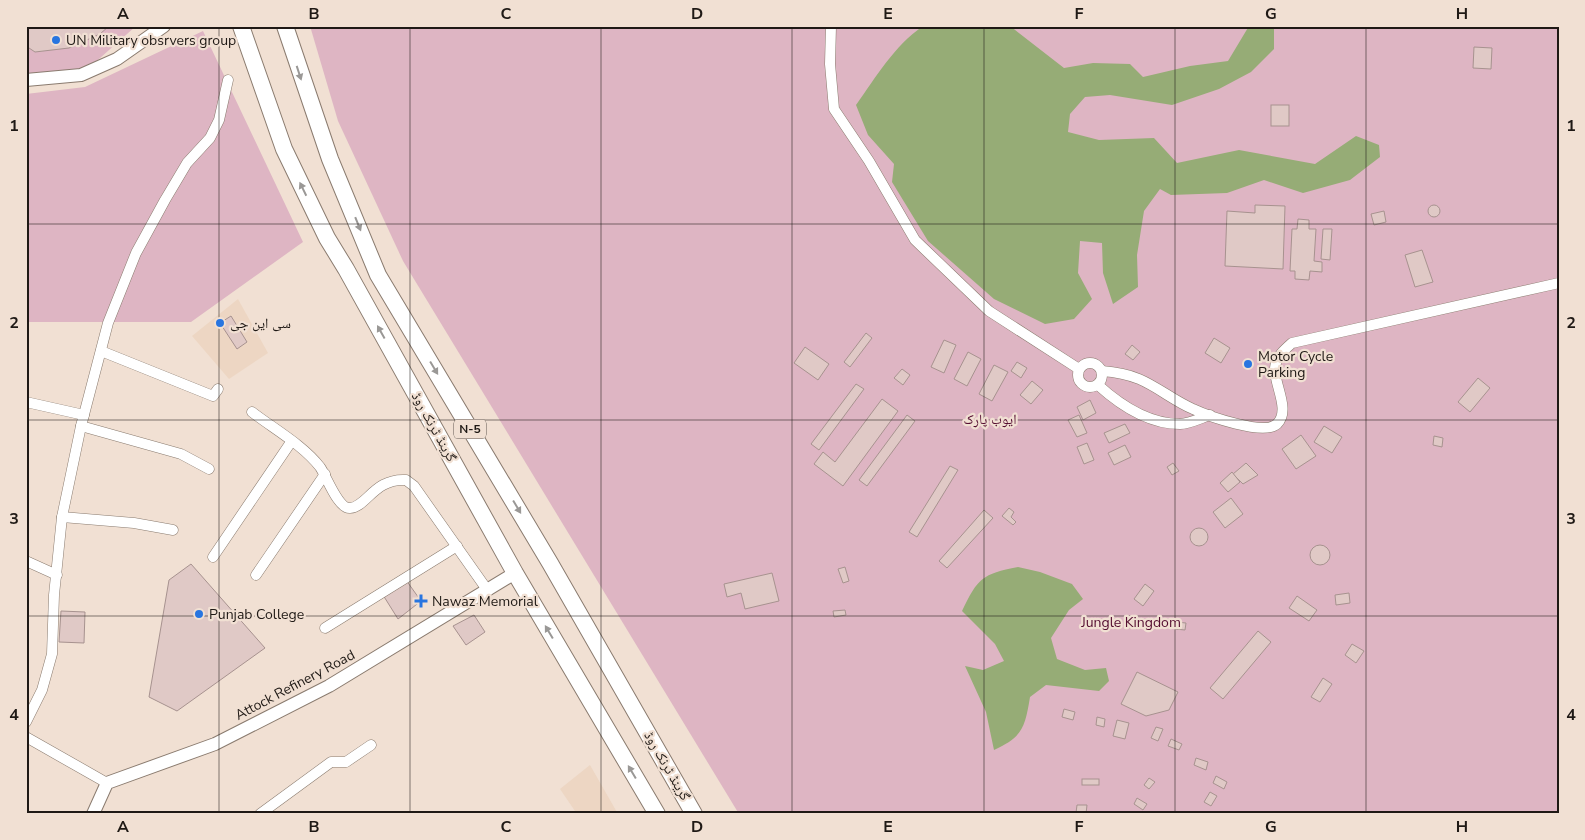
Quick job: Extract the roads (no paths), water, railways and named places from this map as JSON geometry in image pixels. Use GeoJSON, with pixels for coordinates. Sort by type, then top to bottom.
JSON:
{"type":"FeatureCollection","features":[{"type":"Feature","properties":{"kind":"highway","name":"گرینڈ ٹرنک روڈ"},"geometry":{"type":"LineString","coordinates":[[241,26],[284,149],[327,238],[351,277],[515,573],[657,814]]}},
{"type":"Feature","properties":{"kind":"highway","name":"گرینڈ ٹرنک روڈ"},"geometry":{"type":"LineString","coordinates":[[285,26],[330,158],[378,275],[550,563],[694,814]]}},
{"type":"Feature","properties":{"kind":"street"},"geometry":{"type":"LineString","coordinates":[[26,80],[81,75],[117,59],[164,26]]}},
{"type":"Feature","properties":{"kind":"street"},"geometry":{"type":"LineString","coordinates":[[831,26],[830,64],[834,109],[869,161],[914,240],[989,311],[1079,369]]}},
{"type":"Feature","properties":{"kind":"street"},"geometry":{"type":"LineString","coordinates":[[26,722],[42,690],[52,654],[62,517],[81,426],[108,323],[136,253],[187,163],[210,138],[219,120],[228,80]]}},
{"type":"Feature","properties":{"kind":"street"},"geometry":{"type":"LineString","coordinates":[[1102,371],[1101,381],[1094,387],[1084,386],[1078,378],[1079,369],[1086,363],[1091,362],[1096,364],[1102,371],[1120,372],[1139,379],[1192,409],[1266,429],[1276,426],[1281,418],[1282,410],[1275,368],[1280,354],[1292,343],[1559,283]]}},
{"type":"Feature","properties":{"kind":"street"},"geometry":{"type":"LineString","coordinates":[[101,350],[213,396],[218,388]]}},
{"type":"Feature","properties":{"kind":"street"},"geometry":{"type":"LineString","coordinates":[[1098,384],[1128,409],[1164,422],[1182,424],[1210,415]]}},
{"type":"Feature","properties":{"kind":"street"},"geometry":{"type":"LineString","coordinates":[[27,405],[84,415]]}},
{"type":"Feature","properties":{"kind":"street"},"geometry":{"type":"LineString","coordinates":[[252,412],[315,461],[325,474],[339,502],[346,508],[354,508],[385,483],[406,480],[414,486],[488,591]]}},
{"type":"Feature","properties":{"kind":"street"},"geometry":{"type":"LineString","coordinates":[[81,426],[181,454],[209,469]]}},
{"type":"Feature","properties":{"kind":"street"},"geometry":{"type":"LineString","coordinates":[[213,557],[291,442]]}},
{"type":"Feature","properties":{"kind":"street"},"geometry":{"type":"LineString","coordinates":[[256,575],[325,474]]}},
{"type":"Feature","properties":{"kind":"street"},"geometry":{"type":"LineString","coordinates":[[62,517],[141,524],[173,530]]}},
{"type":"Feature","properties":{"kind":"street"},"geometry":{"type":"LineString","coordinates":[[325,628],[457,546]]}},
{"type":"Feature","properties":{"kind":"street"},"geometry":{"type":"LineString","coordinates":[[26,561],[57,575]]}},
{"type":"Feature","properties":{"kind":"street","name":"Attock Refinery Road"},"geometry":{"type":"LineString","coordinates":[[107,783],[224,739],[329,686],[515,573]]}},
{"type":"Feature","properties":{"kind":"street"},"geometry":{"type":"LineString","coordinates":[[26,737],[107,783],[93,814]]}},
{"type":"Feature","properties":{"kind":"street"},"geometry":{"type":"LineString","coordinates":[[260,814],[331,762],[346,762],[371,745]]}},
{"type":"Feature","properties":{"kind":"place","name":"UN Military obsrvers group"},"geometry":{"type":"Point","coordinates":[56,40]}},
{"type":"Feature","properties":{"kind":"place","name":"سی این جی"},"geometry":{"type":"Point","coordinates":[220,323]}},
{"type":"Feature","properties":{"kind":"place","name":"Motor Cycle Parking"},"geometry":{"type":"Point","coordinates":[1248,364]}},
{"type":"Feature","properties":{"kind":"place","name":"Nawaz Memorial"},"geometry":{"type":"Point","coordinates":[421,601]}},
{"type":"Feature","properties":{"kind":"place","name":"Punjab College"},"geometry":{"type":"Point","coordinates":[199,614]}},
{"type":"Feature","properties":{"kind":"park label","name":"ایوب پارک"},"geometry":{"type":"Point","coordinates":[990,419]}},
{"type":"Feature","properties":{"kind":"park label","name":"Jungle Kingdom"},"geometry":{"type":"Point","coordinates":[1131,622]}}]}
